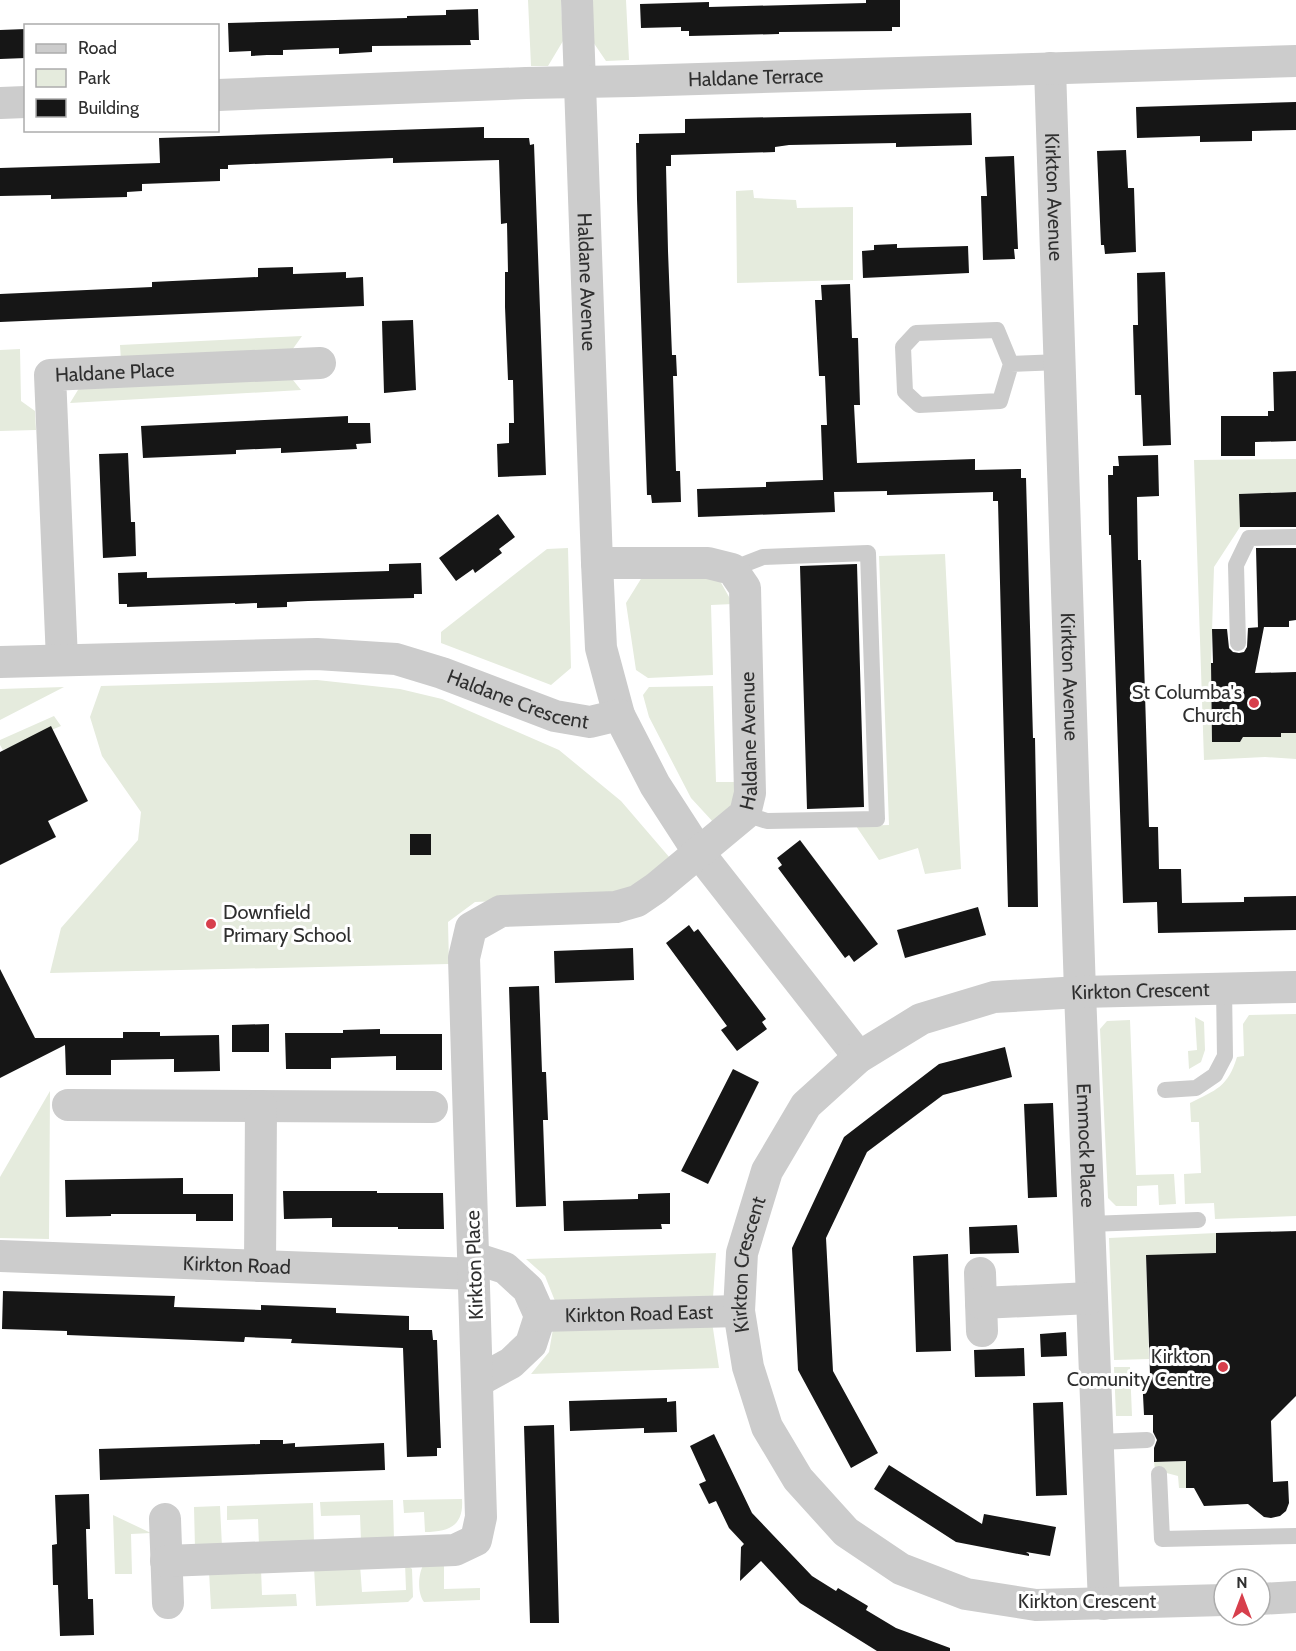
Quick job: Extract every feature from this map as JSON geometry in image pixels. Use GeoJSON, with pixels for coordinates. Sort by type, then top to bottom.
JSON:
{"type":"FeatureCollection","features":[{"type":"Feature","properties":{"kind":"street","name":"Haldane Avenue"},"geometry":{"type":"LineString","coordinates":[[577,0],[601,648],[619,715]]}},
{"type":"Feature","properties":{"kind":"street","name":"Haldane Terrace"},"geometry":{"type":"LineString","coordinates":[[219,95],[1296,61]]}},
{"type":"Feature","properties":{"kind":"street","name":"Kirkton Avenue"},"geometry":{"type":"LineString","coordinates":[[1050,68],[1080,992]]}},
{"type":"Feature","properties":{"kind":"street"},"geometry":{"type":"LineString","coordinates":[[0,103],[24,102]]}},
{"type":"Feature","properties":{"kind":"street","name":"Haldane Place"},"geometry":{"type":"LineString","coordinates":[[62,660],[50,375],[320,363]]}},
{"type":"Feature","properties":{"kind":"street"},"geometry":{"type":"LineString","coordinates":[[597,563],[708,562],[732,569]]}},
{"type":"Feature","properties":{"kind":"street","name":"Haldane Avenue"},"geometry":{"type":"LineString","coordinates":[[699,853],[745,814],[750,793],[745,588],[732,569]]}},
{"type":"Feature","properties":{"kind":"street","name":"Haldane Crescent"},"geometry":{"type":"LineString","coordinates":[[0,662],[318,654],[396,659],[442,673],[555,716],[590,722],[619,715],[655,784],[699,853],[859,1057]]}},
{"type":"Feature","properties":{"kind":"street","name":"Kirkton Place"},"geometry":{"type":"LineString","coordinates":[[166,1561],[455,1550],[476,1540],[482,1517],[464,958],[471,928],[501,911],[616,907],[637,901],[699,853]]}},
{"type":"Feature","properties":{"kind":"street","name":"Kirkton Crescent"},"geometry":{"type":"LineString","coordinates":[[1212,1600],[1036,1605],[966,1594],[901,1569],[846,1532],[798,1479],[767,1427],[748,1367],[739,1311],[742,1253],[766,1171],[806,1106],[859,1057],[921,1019],[994,998],[1080,992],[1296,987]]}},
{"type":"Feature","properties":{"kind":"street","name":"Emmock Place"},"geometry":{"type":"LineString","coordinates":[[1080,992],[1104,1604]]}},
{"type":"Feature","properties":{"kind":"street"},"geometry":{"type":"LineString","coordinates":[[68,1106],[432,1107]]}},
{"type":"Feature","properties":{"kind":"street"},"geometry":{"type":"LineString","coordinates":[[260,1266],[261,1106]]}},
{"type":"Feature","properties":{"kind":"street","name":"Kirkton Road"},"geometry":{"type":"LineString","coordinates":[[0,1256],[260,1266],[474,1266]]}},
{"type":"Feature","properties":{"kind":"street","name":"Kirkton Road East"},"geometry":{"type":"LineString","coordinates":[[474,1266],[505,1268],[528,1289],[540,1316],[531,1344],[511,1363],[478,1381]]}},
{"type":"Feature","properties":{"kind":"street"},"geometry":{"type":"LineString","coordinates":[[981,1302],[1091,1298]]}},
{"type":"Feature","properties":{"kind":"street","name":"Kirkton Road East"},"geometry":{"type":"LineString","coordinates":[[540,1316],[739,1311]]}},
{"type":"Feature","properties":{"kind":"street"},"geometry":{"type":"LineString","coordinates":[[165,1519],[168,1603]]}},
{"type":"Feature","properties":{"kind":"street"},"geometry":{"type":"LineString","coordinates":[[1272,1598],[1296,1597]]}},
{"type":"Feature","properties":{"kind":"lane"},"geometry":{"type":"LineString","coordinates":[[997,330],[1011,364],[1000,401],[919,405],[905,392],[903,347],[916,333],[997,330]]}},
{"type":"Feature","properties":{"kind":"lane"},"geometry":{"type":"LineString","coordinates":[[1011,364],[1060,362]]}},
{"type":"Feature","properties":{"kind":"lane"},"geometry":{"type":"LineString","coordinates":[[1238,643],[1236,565],[1249,538],[1296,537]]}},
{"type":"Feature","properties":{"kind":"lane"},"geometry":{"type":"LineString","coordinates":[[732,569],[763,557],[868,553],[877,819],[767,821],[745,814]]}},
{"type":"Feature","properties":{"kind":"lane"},"geometry":{"type":"LineString","coordinates":[[1165,1090],[1196,1088],[1215,1075],[1225,1056],[1224,988]]}},
{"type":"Feature","properties":{"kind":"lane"},"geometry":{"type":"LineString","coordinates":[[1089,1224],[1198,1220]]}},
{"type":"Feature","properties":{"kind":"lane"},"geometry":{"type":"LineString","coordinates":[[1098,1442],[1147,1440]]}},
{"type":"Feature","properties":{"kind":"lane"},"geometry":{"type":"LineString","coordinates":[[1159,1474],[1162,1539],[1296,1536]]}},
{"type":"Feature","properties":{"kind":"green space"},"geometry":{"type":"Polygon","coordinates":[[[528,0],[561,0],[563,41],[548,66],[531,66],[528,0]]]}},
{"type":"Feature","properties":{"kind":"green space"},"geometry":{"type":"Polygon","coordinates":[[[591,0],[626,0],[629,60],[606,61],[593,42],[591,0]]]}},
{"type":"Feature","properties":{"kind":"green space"},"geometry":{"type":"Polygon","coordinates":[[[753,190],[754,198],[796,200],[797,208],[853,207],[853,280],[737,283],[736,191],[753,190]]]}},
{"type":"Feature","properties":{"kind":"green space"},"geometry":{"type":"Polygon","coordinates":[[[302,336],[290,353],[121,361],[120,345],[302,336]]]}},
{"type":"Feature","properties":{"kind":"green space"},"geometry":{"type":"Polygon","coordinates":[[[20,349],[21,401],[35,411],[36,430],[0,431],[0,350],[20,349]]]}},
{"type":"Feature","properties":{"kind":"green space"},"geometry":{"type":"Polygon","coordinates":[[[289,375],[301,390],[70,403],[81,385],[289,375]]]}},
{"type":"Feature","properties":{"kind":"green space"},"geometry":{"type":"Polygon","coordinates":[[[1296,459],[1296,492],[1240,494],[1240,527],[1214,567],[1211,663],[1212,742],[1240,742],[1245,734],[1281,737],[1281,733],[1296,733],[1296,759],[1265,757],[1204,760],[1194,460],[1296,459]]]}},
{"type":"Feature","properties":{"kind":"green space"},"geometry":{"type":"Polygon","coordinates":[[[568,548],[571,668],[551,685],[441,643],[441,632],[547,549],[568,548]]]}},
{"type":"Feature","properties":{"kind":"green space"},"geometry":{"type":"Polygon","coordinates":[[[945,554],[961,869],[925,874],[918,848],[879,860],[856,826],[889,825],[879,556],[945,554]]]}},
{"type":"Feature","properties":{"kind":"green space"},"geometry":{"type":"Polygon","coordinates":[[[702,573],[720,581],[733,604],[711,605],[713,675],[648,678],[636,670],[626,603],[644,574],[702,573]]]}},
{"type":"Feature","properties":{"kind":"green space","name":"Downfield Primary School"},"geometry":{"type":"Polygon","coordinates":[[[317,680],[400,689],[442,699],[559,750],[621,801],[670,858],[643,885],[619,896],[475,902],[448,922],[449,964],[50,973],[61,928],[138,840],[141,812],[102,756],[90,717],[101,686],[317,680]]]}},
{"type":"Feature","properties":{"kind":"green space"},"geometry":{"type":"Polygon","coordinates":[[[713,686],[716,782],[738,782],[728,815],[714,823],[691,798],[649,717],[643,695],[649,687],[713,686]]]}},
{"type":"Feature","properties":{"kind":"green space"},"geometry":{"type":"Polygon","coordinates":[[[64,687],[0,720],[0,689],[64,687]]]}},
{"type":"Feature","properties":{"kind":"green space"},"geometry":{"type":"Polygon","coordinates":[[[54,716],[61,726],[3,750],[0,745],[0,740],[54,716]]]}},
{"type":"Feature","properties":{"kind":"green space"},"geometry":{"type":"Polygon","coordinates":[[[1296,1014],[1296,1216],[1215,1219],[1214,1203],[1185,1204],[1184,1174],[1201,1173],[1199,1122],[1191,1122],[1190,1103],[1220,1086],[1230,1075],[1237,1057],[1244,1056],[1243,1024],[1249,1015],[1296,1014]]]}},
{"type":"Feature","properties":{"kind":"green space"},"geometry":{"type":"Polygon","coordinates":[[[1195,1017],[1204,1022],[1205,1050],[1201,1062],[1189,1069],[1188,1051],[1197,1050],[1195,1017]]]}},
{"type":"Feature","properties":{"kind":"green space"},"geometry":{"type":"Polygon","coordinates":[[[1130,1020],[1136,1175],[1174,1174],[1176,1204],[1159,1205],[1158,1185],[1137,1186],[1137,1206],[1116,1206],[1108,1198],[1100,1029],[1107,1021],[1130,1020]]]}},
{"type":"Feature","properties":{"kind":"green space"},"geometry":{"type":"Polygon","coordinates":[[[50,1091],[49,1239],[0,1238],[0,1177],[50,1091]]]}},
{"type":"Feature","properties":{"kind":"green space"},"geometry":{"type":"Polygon","coordinates":[[[1216,1233],[1216,1253],[1146,1256],[1149,1359],[1114,1360],[1109,1238],[1216,1233]]]}},
{"type":"Feature","properties":{"kind":"green space"},"geometry":{"type":"Polygon","coordinates":[[[716,1253],[713,1298],[555,1301],[545,1276],[526,1259],[716,1253]]]}},
{"type":"Feature","properties":{"kind":"green space"},"geometry":{"type":"Polygon","coordinates":[[[712,1322],[719,1368],[531,1374],[549,1352],[553,1329],[712,1322]]]}},
{"type":"Feature","properties":{"kind":"green space"},"geometry":{"type":"Polygon","coordinates":[[[1114,1367],[1130,1367],[1132,1416],[1116,1416],[1114,1367]]]}},
{"type":"Feature","properties":{"kind":"green space"},"geometry":{"type":"Polygon","coordinates":[[[1186,1461],[1186,1488],[1179,1488],[1178,1476],[1155,1470],[1154,1462],[1186,1461]]]}},
{"type":"Feature","properties":{"kind":"green space"},"geometry":{"type":"Polygon","coordinates":[[[462,1499],[458,1521],[448,1529],[441,1531],[425,1532],[424,1512],[404,1513],[403,1500],[462,1499]]]}},
{"type":"Feature","properties":{"kind":"green space"},"geometry":{"type":"Polygon","coordinates":[[[393,1500],[394,1540],[361,1541],[360,1515],[321,1516],[320,1502],[393,1500]]]}},
{"type":"Feature","properties":{"kind":"green space"},"geometry":{"type":"Polygon","coordinates":[[[313,1503],[314,1543],[259,1545],[258,1519],[227,1520],[227,1506],[313,1503]]]}},
{"type":"Feature","properties":{"kind":"green space"},"geometry":{"type":"Polygon","coordinates":[[[220,1506],[222,1547],[195,1548],[194,1507],[220,1506]]]}},
{"type":"Feature","properties":{"kind":"green space"},"geometry":{"type":"Polygon","coordinates":[[[113,1515],[151,1533],[131,1534],[132,1574],[115,1574],[113,1515]]]}},
{"type":"Feature","properties":{"kind":"green space"},"geometry":{"type":"Polygon","coordinates":[[[405,1563],[412,1569],[413,1597],[408,1602],[316,1606],[314,1567],[360,1565],[362,1592],[406,1590],[405,1563]]]}},
{"type":"Feature","properties":{"kind":"green space"},"geometry":{"type":"Polygon","coordinates":[[[444,1563],[444,1589],[480,1588],[480,1600],[424,1602],[419,1588],[424,1564],[444,1563]]]}},
{"type":"Feature","properties":{"kind":"green space"},"geometry":{"type":"Polygon","coordinates":[[[261,1569],[262,1595],[296,1594],[297,1606],[211,1609],[209,1571],[261,1569]]]}},
{"type":"Feature","properties":{"kind":"building"},"geometry":{"type":"Polygon","coordinates":[[[866,0],[900,0],[900,27],[892,27],[892,31],[689,36],[689,31],[681,31],[681,27],[641,28],[640,4],[709,2],[709,7],[866,3],[866,0]]]}},
{"type":"Feature","properties":{"kind":"building"},"geometry":{"type":"Polygon","coordinates":[[[478,9],[479,40],[470,40],[471,45],[372,46],[372,52],[339,54],[339,48],[283,50],[283,55],[251,56],[251,51],[229,52],[228,23],[407,18],[407,16],[446,15],[446,10],[478,9]]]}},
{"type":"Feature","properties":{"kind":"building"},"geometry":{"type":"Polygon","coordinates":[[[24,29],[24,58],[0,59],[0,30],[24,29]]]}},
{"type":"Feature","properties":{"kind":"building"},"geometry":{"type":"Polygon","coordinates":[[[1296,102],[1296,130],[1252,131],[1252,141],[1200,142],[1200,136],[1137,138],[1136,107],[1296,102]]]}},
{"type":"Feature","properties":{"kind":"building"},"geometry":{"type":"Polygon","coordinates":[[[971,113],[972,145],[896,147],[896,143],[789,145],[775,147],[775,152],[671,155],[671,166],[666,166],[668,251],[672,355],[676,355],[677,376],[673,376],[676,471],[680,471],[681,502],[652,503],[651,495],[647,495],[637,199],[636,143],[639,143],[639,134],[685,133],[685,119],[971,113]]]}},
{"type":"Feature","properties":{"kind":"building"},"geometry":{"type":"Polygon","coordinates":[[[484,127],[484,138],[529,138],[530,145],[534,144],[546,475],[498,477],[497,444],[509,443],[509,423],[514,423],[513,380],[508,380],[505,307],[505,272],[508,272],[507,223],[501,224],[499,160],[393,163],[393,158],[228,165],[228,169],[220,169],[220,181],[142,184],[142,191],[127,192],[127,197],[51,199],[51,195],[0,196],[0,168],[160,163],[159,138],[484,127]]]}},
{"type":"Feature","properties":{"kind":"building"},"geometry":{"type":"Polygon","coordinates":[[[1126,150],[1128,188],[1134,188],[1136,252],[1105,254],[1104,245],[1101,245],[1097,151],[1126,150]]]}},
{"type":"Feature","properties":{"kind":"building"},"geometry":{"type":"Polygon","coordinates":[[[1014,156],[1018,249],[1014,249],[1015,259],[983,260],[981,196],[987,196],[985,157],[1014,156]]]}},
{"type":"Feature","properties":{"kind":"building"},"geometry":{"type":"Polygon","coordinates":[[[897,244],[897,248],[968,246],[969,273],[863,278],[862,251],[874,250],[874,245],[897,244]]]}},
{"type":"Feature","properties":{"kind":"building"},"geometry":{"type":"Polygon","coordinates":[[[293,267],[293,274],[346,272],[346,278],[363,277],[364,306],[0,322],[0,294],[152,287],[152,282],[258,277],[258,268],[293,267]]]}},
{"type":"Feature","properties":{"kind":"building"},"geometry":{"type":"Polygon","coordinates":[[[1165,272],[1171,445],[1143,446],[1141,395],[1135,395],[1133,325],[1138,325],[1137,273],[1165,272]]]}},
{"type":"Feature","properties":{"kind":"building"},"geometry":{"type":"Polygon","coordinates":[[[850,284],[852,338],[858,338],[860,405],[854,405],[857,463],[975,459],[975,470],[1021,469],[1021,478],[1026,478],[1038,907],[1008,907],[998,501],[993,501],[993,492],[887,495],[887,491],[834,492],[835,512],[698,517],[697,489],[766,487],[766,482],[823,480],[821,425],[827,425],[825,376],[819,376],[815,300],[822,300],[821,285],[850,284]]]}},
{"type":"Feature","properties":{"kind":"building"},"geometry":{"type":"Polygon","coordinates":[[[413,320],[416,390],[384,393],[382,321],[413,320]]]}},
{"type":"Feature","properties":{"kind":"building"},"geometry":{"type":"Polygon","coordinates":[[[1296,371],[1296,441],[1255,442],[1255,456],[1221,456],[1221,416],[1268,416],[1268,411],[1274,411],[1273,372],[1296,371]]]}},
{"type":"Feature","properties":{"kind":"building"},"geometry":{"type":"Polygon","coordinates":[[[348,416],[348,423],[370,423],[371,443],[356,444],[357,449],[281,453],[281,448],[236,450],[236,454],[143,458],[141,426],[348,416]]]}},
{"type":"Feature","properties":{"kind":"building"},"geometry":{"type":"Polygon","coordinates":[[[128,453],[131,522],[135,522],[136,556],[103,558],[99,454],[128,453]]]}},
{"type":"Feature","properties":{"kind":"building"},"geometry":{"type":"Polygon","coordinates":[[[1158,455],[1159,496],[1137,497],[1149,827],[1158,827],[1159,869],[1181,869],[1182,903],[1244,902],[1244,897],[1296,896],[1296,930],[1158,933],[1157,902],[1123,903],[1108,475],[1113,475],[1113,466],[1119,466],[1118,456],[1158,455]]]}},
{"type":"Feature","properties":{"kind":"building"},"geometry":{"type":"Polygon","coordinates":[[[1296,492],[1296,527],[1240,527],[1239,494],[1296,492]]]}},
{"type":"Feature","properties":{"kind":"building"},"geometry":{"type":"Polygon","coordinates":[[[498,514],[515,537],[499,549],[502,553],[475,573],[473,569],[456,581],[439,558],[498,514]]]}},
{"type":"Feature","properties":{"kind":"building"},"geometry":{"type":"Polygon","coordinates":[[[1256,548],[1296,548],[1296,620],[1289,621],[1289,627],[1264,627],[1255,673],[1296,672],[1296,733],[1281,733],[1281,737],[1243,737],[1240,742],[1212,742],[1212,629],[1227,629],[1229,648],[1239,653],[1244,652],[1247,647],[1248,628],[1258,627],[1256,548]]]}},
{"type":"Feature","properties":{"kind":"building"},"geometry":{"type":"Polygon","coordinates":[[[421,563],[422,594],[414,594],[414,598],[287,602],[287,607],[257,608],[257,603],[127,607],[127,604],[119,604],[118,573],[147,572],[147,578],[389,571],[389,564],[421,563]]]}},
{"type":"Feature","properties":{"kind":"building"},"geometry":{"type":"Polygon","coordinates":[[[857,564],[864,807],[807,809],[800,566],[857,564]]]}},
{"type":"Feature","properties":{"kind":"building"},"geometry":{"type":"Polygon","coordinates":[[[51,726],[88,801],[48,821],[56,837],[0,865],[0,752],[51,726]]]}},
{"type":"Feature","properties":{"kind":"building"},"geometry":{"type":"Polygon","coordinates":[[[410,834],[431,834],[431,855],[410,855],[410,834]]]}},
{"type":"Feature","properties":{"kind":"building"},"geometry":{"type":"Polygon","coordinates":[[[800,840],[878,944],[854,962],[849,955],[845,958],[778,868],[782,865],[777,858],[800,840]]]}},
{"type":"Feature","properties":{"kind":"building"},"geometry":{"type":"Polygon","coordinates":[[[978,907],[986,935],[905,958],[897,930],[978,907]]]}},
{"type":"Feature","properties":{"kind":"building"},"geometry":{"type":"Polygon","coordinates":[[[689,925],[694,932],[698,929],[766,1019],[762,1022],[767,1029],[737,1051],[721,1030],[727,1026],[666,943],[689,925]]]}},
{"type":"Feature","properties":{"kind":"building"},"geometry":{"type":"Polygon","coordinates":[[[633,948],[634,980],[555,983],[554,951],[633,948]]]}},
{"type":"Feature","properties":{"kind":"building"},"geometry":{"type":"Polygon","coordinates":[[[0,969],[35,1038],[123,1038],[123,1032],[160,1032],[160,1036],[219,1035],[220,1071],[174,1072],[174,1059],[111,1060],[111,1075],[66,1075],[65,1045],[0,1078],[0,969]]]}},
{"type":"Feature","properties":{"kind":"building"},"geometry":{"type":"Polygon","coordinates":[[[539,986],[542,1072],[546,1072],[548,1120],[543,1120],[546,1206],[516,1207],[509,987],[539,986]]]}},
{"type":"Feature","properties":{"kind":"building"},"geometry":{"type":"Polygon","coordinates":[[[269,1024],[269,1052],[232,1052],[232,1025],[269,1024]]]}},
{"type":"Feature","properties":{"kind":"building"},"geometry":{"type":"Polygon","coordinates":[[[380,1029],[380,1034],[442,1034],[442,1070],[396,1070],[396,1056],[331,1058],[331,1069],[286,1069],[285,1033],[343,1033],[343,1030],[380,1029]]]}},
{"type":"Feature","properties":{"kind":"building"},"geometry":{"type":"Polygon","coordinates":[[[1005,1047],[1012,1077],[943,1095],[867,1152],[826,1238],[833,1371],[878,1453],[851,1468],[798,1370],[792,1248],[844,1137],[939,1064],[1005,1047]]]}},
{"type":"Feature","properties":{"kind":"building"},"geometry":{"type":"Polygon","coordinates":[[[733,1069],[759,1082],[708,1184],[681,1171],[733,1069]]]}},
{"type":"Feature","properties":{"kind":"building"},"geometry":{"type":"Polygon","coordinates":[[[1053,1103],[1057,1197],[1028,1198],[1024,1104],[1053,1103]]]}},
{"type":"Feature","properties":{"kind":"building"},"geometry":{"type":"Polygon","coordinates":[[[183,1178],[183,1194],[233,1194],[233,1221],[196,1221],[196,1214],[111,1214],[111,1216],[66,1217],[65,1180],[183,1178]]]}},
{"type":"Feature","properties":{"kind":"building"},"geometry":{"type":"Polygon","coordinates":[[[283,1191],[443,1193],[444,1229],[332,1227],[332,1218],[284,1219],[283,1191]]]}},
{"type":"Feature","properties":{"kind":"building"},"geometry":{"type":"Polygon","coordinates":[[[670,1193],[670,1224],[661,1224],[662,1229],[564,1231],[563,1201],[638,1199],[638,1194],[670,1193]]]}},
{"type":"Feature","properties":{"kind":"building"},"geometry":{"type":"Polygon","coordinates":[[[1017,1225],[1019,1253],[970,1254],[969,1227],[1017,1225]]]}},
{"type":"Feature","properties":{"kind":"building","name":"Kirkton Comunity Centre"},"geometry":{"type":"Polygon","coordinates":[[[1296,1231],[1296,1396],[1271,1421],[1273,1482],[1288,1481],[1289,1503],[1286,1511],[1280,1516],[1271,1518],[1264,1517],[1248,1504],[1204,1506],[1194,1488],[1186,1488],[1186,1461],[1154,1462],[1154,1448],[1157,1440],[1153,1432],[1153,1415],[1144,1415],[1142,1375],[1150,1375],[1146,1255],[1216,1253],[1216,1233],[1296,1231]]]}},
{"type":"Feature","properties":{"kind":"building"},"geometry":{"type":"Polygon","coordinates":[[[948,1254],[951,1351],[916,1352],[913,1256],[948,1254]]]}},
{"type":"Feature","properties":{"kind":"building"},"geometry":{"type":"Polygon","coordinates":[[[3,1291],[175,1296],[174,1307],[261,1310],[261,1305],[336,1308],[336,1313],[409,1316],[409,1330],[432,1330],[433,1340],[437,1340],[441,1448],[437,1448],[437,1456],[407,1457],[403,1348],[291,1343],[292,1339],[245,1337],[244,1342],[67,1335],[67,1331],[2,1329],[3,1291]]]}},
{"type":"Feature","properties":{"kind":"building"},"geometry":{"type":"Polygon","coordinates":[[[1066,1332],[1067,1356],[1041,1357],[1040,1334],[1066,1332]]]}},
{"type":"Feature","properties":{"kind":"building"},"geometry":{"type":"Polygon","coordinates":[[[1024,1348],[1025,1376],[975,1377],[974,1350],[1024,1348]]]}},
{"type":"Feature","properties":{"kind":"building"},"geometry":{"type":"Polygon","coordinates":[[[667,1398],[667,1402],[676,1401],[677,1432],[644,1433],[644,1428],[570,1431],[569,1401],[667,1398]]]}},
{"type":"Feature","properties":{"kind":"building"},"geometry":{"type":"Polygon","coordinates":[[[1063,1402],[1067,1495],[1036,1496],[1033,1403],[1063,1402]]]}},
{"type":"Feature","properties":{"kind":"building"},"geometry":{"type":"Polygon","coordinates":[[[554,1425],[559,1623],[530,1623],[524,1426],[554,1425]]]}},
{"type":"Feature","properties":{"kind":"building"},"geometry":{"type":"Polygon","coordinates":[[[714,1434],[752,1513],[812,1576],[836,1591],[838,1588],[868,1606],[866,1610],[896,1628],[950,1648],[950,1651],[877,1651],[800,1603],[761,1561],[740,1581],[741,1547],[744,1544],[729,1528],[716,1501],[709,1504],[699,1484],[706,1481],[690,1446],[714,1434]]]}},
{"type":"Feature","properties":{"kind":"building"},"geometry":{"type":"Polygon","coordinates":[[[260,1440],[283,1440],[283,1444],[295,1443],[295,1447],[384,1443],[385,1470],[100,1480],[99,1449],[260,1444],[260,1440]]]}},
{"type":"Feature","properties":{"kind":"building"},"geometry":{"type":"Polygon","coordinates":[[[889,1465],[982,1524],[984,1514],[1056,1527],[1050,1556],[1026,1552],[1029,1556],[956,1542],[874,1489],[889,1465]]]}},
{"type":"Feature","properties":{"kind":"building"},"geometry":{"type":"Polygon","coordinates":[[[89,1494],[90,1529],[86,1529],[88,1599],[93,1599],[94,1635],[60,1636],[58,1585],[53,1585],[52,1545],[57,1544],[55,1495],[89,1494]]]}},
{"type":"Feature","properties":{"kind":"place","name":"St Columba's Church"},"geometry":{"type":"Point","coordinates":[1254,703]}},
{"type":"Feature","properties":{"kind":"place","name":"Downfield Primary School"},"geometry":{"type":"Point","coordinates":[211,924]}},
{"type":"Feature","properties":{"kind":"place","name":"Kirkton Comunity Centre"},"geometry":{"type":"Point","coordinates":[1223,1367]}}]}
